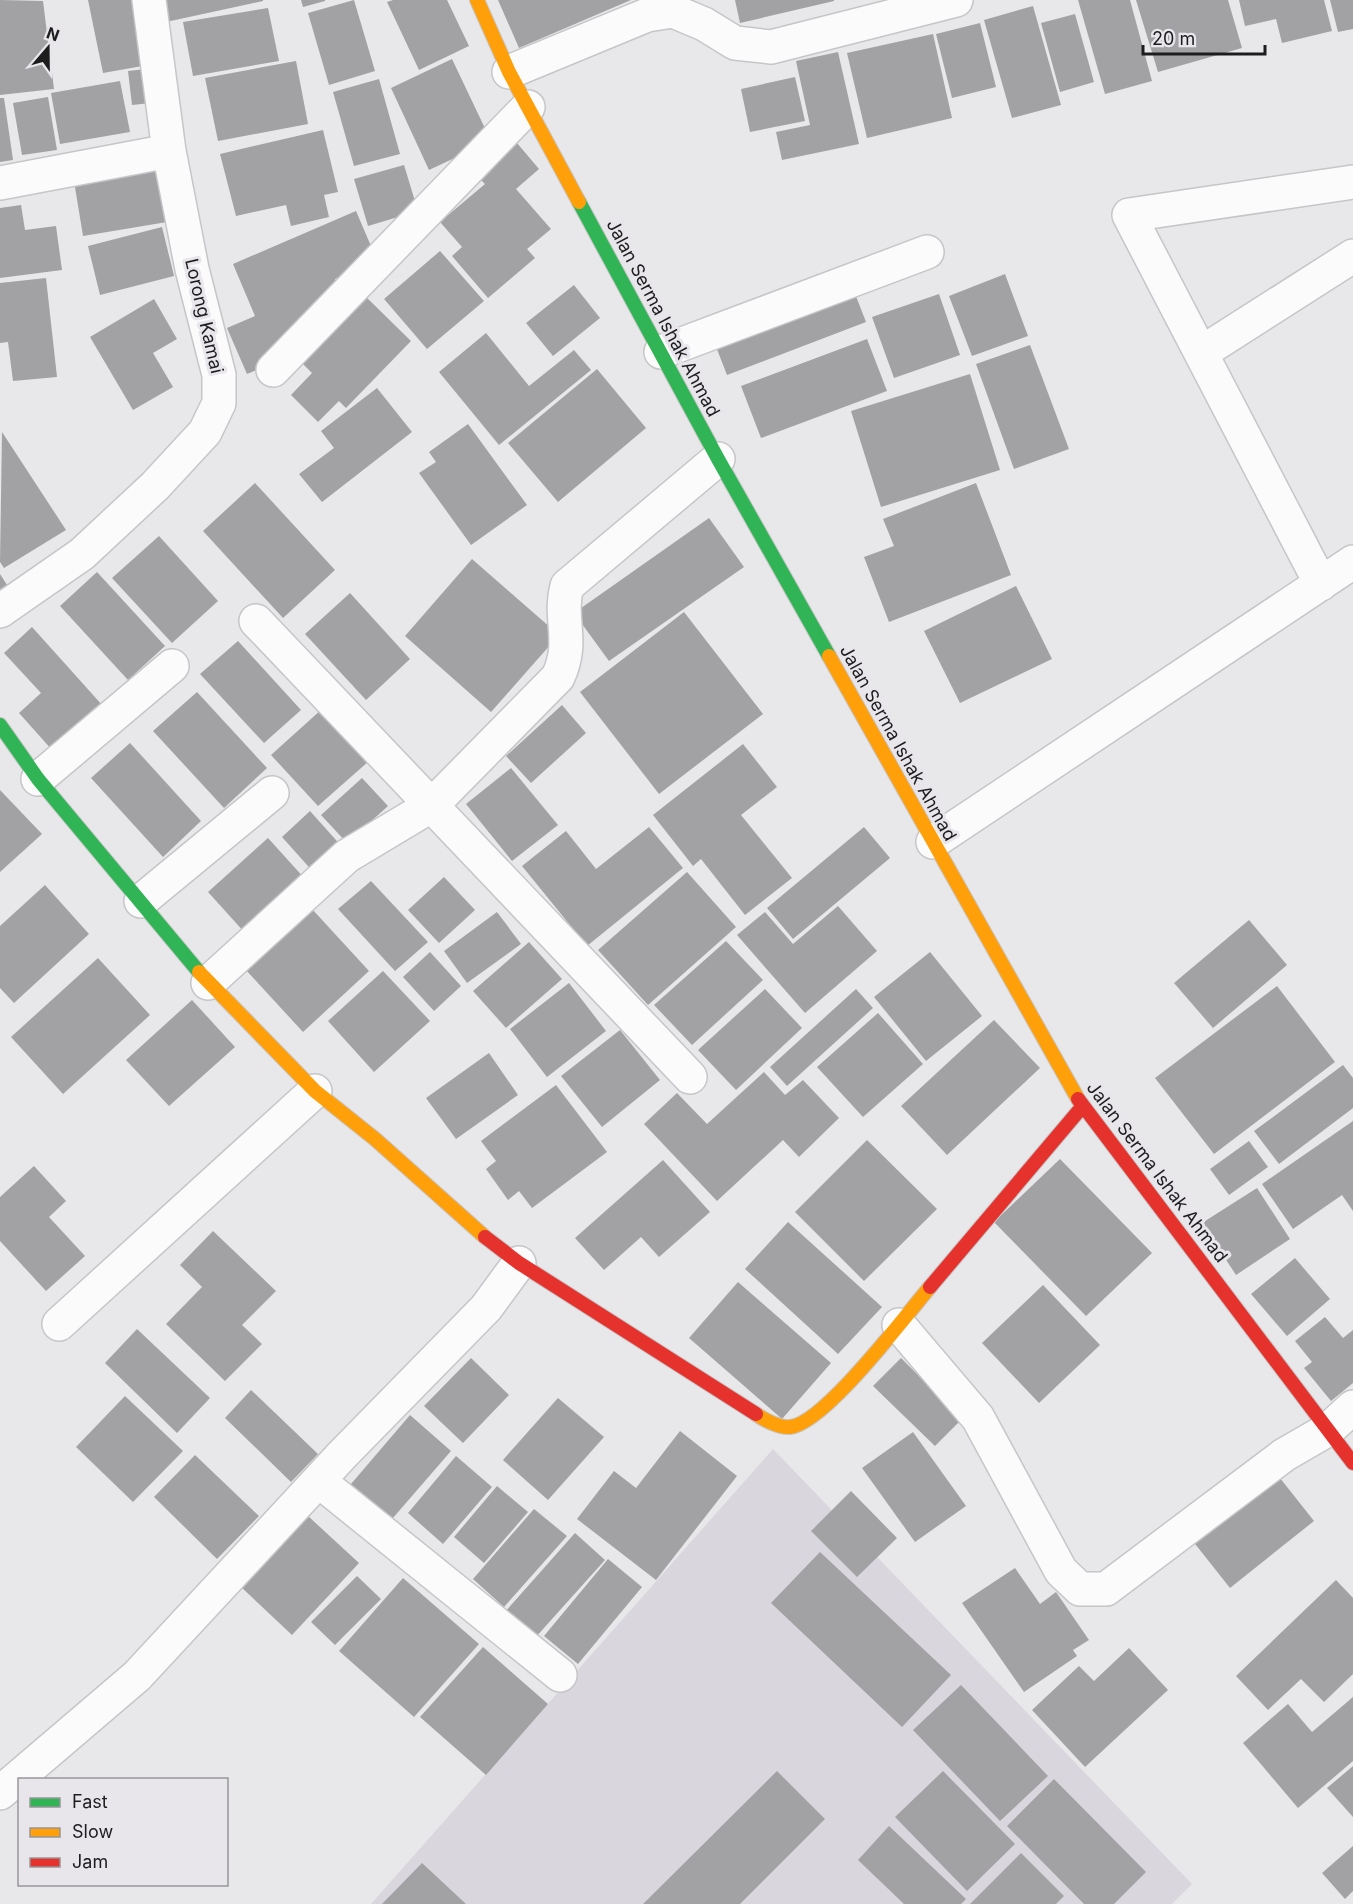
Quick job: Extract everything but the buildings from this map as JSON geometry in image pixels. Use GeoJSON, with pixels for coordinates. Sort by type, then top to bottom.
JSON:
{"type":"FeatureCollection","features":[{"type":"Feature","properties":{"kind":"street","name":"Lorong Kamai"},"geometry":{"type":"LineString","coordinates":[[0,611],[82,554],[154,486],[205,432],[219,403],[219,375],[192,269],[169,152],[148,0]]}},
{"type":"Feature","properties":{"kind":"street","name":"Jalan Serma Ishak Ahmad"},"geometry":{"type":"LineString","coordinates":[[477,0],[509,72],[718,459],[1082,1107],[1341,1418],[1353,1463]]}},
{"type":"Feature","properties":{"kind":"street"},"geometry":{"type":"LineString","coordinates":[[509,72],[646,15],[673,11],[704,24],[735,43],[771,47],[957,0]]}},
{"type":"Feature","properties":{"kind":"street"},"geometry":{"type":"LineString","coordinates":[[273,370],[528,107]]}},
{"type":"Feature","properties":{"kind":"street"},"geometry":{"type":"LineString","coordinates":[[0,183],[169,152]]}},
{"type":"Feature","properties":{"kind":"street"},"geometry":{"type":"LineString","coordinates":[[1321,584],[1129,215],[1353,182]]}},
{"type":"Feature","properties":{"kind":"street"},"geometry":{"type":"LineString","coordinates":[[661,352],[927,252]]}},
{"type":"Feature","properties":{"kind":"street"},"geometry":{"type":"LineString","coordinates":[[1201,353],[1353,256]]}},
{"type":"Feature","properties":{"kind":"street"},"geometry":{"type":"LineString","coordinates":[[208,983],[347,856],[432,805],[558,677],[565,662],[568,645],[562,601],[567,586],[718,459]]}},
{"type":"Feature","properties":{"kind":"street"},"geometry":{"type":"LineString","coordinates":[[933,842],[1353,562]]}},
{"type":"Feature","properties":{"kind":"street"},"geometry":{"type":"LineString","coordinates":[[256,621],[690,1077]]}},
{"type":"Feature","properties":{"kind":"street"},"geometry":{"type":"LineString","coordinates":[[38,779],[172,666]]}},
{"type":"Feature","properties":{"kind":"street"},"geometry":{"type":"LineString","coordinates":[[0,725],[38,779],[208,983],[315,1091],[519,1263],[764,1420],[790,1427],[811,1418],[857,1374],[1082,1107]]}},
{"type":"Feature","properties":{"kind":"street"},"geometry":{"type":"LineString","coordinates":[[141,901],[272,793]]}},
{"type":"Feature","properties":{"kind":"street"},"geometry":{"type":"LineString","coordinates":[[59,1324],[315,1091]]}},
{"type":"Feature","properties":{"kind":"street"},"geometry":{"type":"LineString","coordinates":[[0,1793],[138,1676],[319,1480],[486,1308],[519,1263]]}},
{"type":"Feature","properties":{"kind":"street"},"geometry":{"type":"LineString","coordinates":[[899,1325],[978,1418],[1060,1570],[1080,1589],[1106,1589],[1284,1455],[1341,1418]]}},
{"type":"Feature","properties":{"kind":"street"},"geometry":{"type":"LineString","coordinates":[[319,1480],[560,1675]]}},
{"type":"Feature","properties":{"kind":"shaded area"},"geometry":{"type":"Polygon","coordinates":[[[773,1449],[1192,1884],[1172,1904],[371,1904],[773,1449]]]}},
{"type":"Feature","properties":{"kind":"traffic: fast"},"geometry":{"type":"LineString","coordinates":[[579,202],[718,459],[829,656]]}},
{"type":"Feature","properties":{"kind":"traffic: fast"},"geometry":{"type":"LineString","coordinates":[[0,725],[38,779],[199,972]]}},
{"type":"Feature","properties":{"kind":"traffic: slow"},"geometry":{"type":"LineString","coordinates":[[477,0],[509,72],[579,202]]}},
{"type":"Feature","properties":{"kind":"traffic: slow"},"geometry":{"type":"LineString","coordinates":[[829,656],[1078,1099]]}},
{"type":"Feature","properties":{"kind":"traffic: slow"},"geometry":{"type":"LineString","coordinates":[[199,972],[315,1091],[375,1139],[485,1237]]}},
{"type":"Feature","properties":{"kind":"traffic: slow"},"geometry":{"type":"LineString","coordinates":[[756,1414],[772,1423],[790,1427],[805,1421],[823,1408],[864,1366],[930,1287]]}},
{"type":"Feature","properties":{"kind":"traffic: jam"},"geometry":{"type":"LineString","coordinates":[[1078,1099],[1353,1463]]}},
{"type":"Feature","properties":{"kind":"traffic: jam"},"geometry":{"type":"LineString","coordinates":[[930,1287],[1082,1107]]}},
{"type":"Feature","properties":{"kind":"traffic: jam"},"geometry":{"type":"LineString","coordinates":[[485,1237],[519,1263],[756,1414]]}}]}
